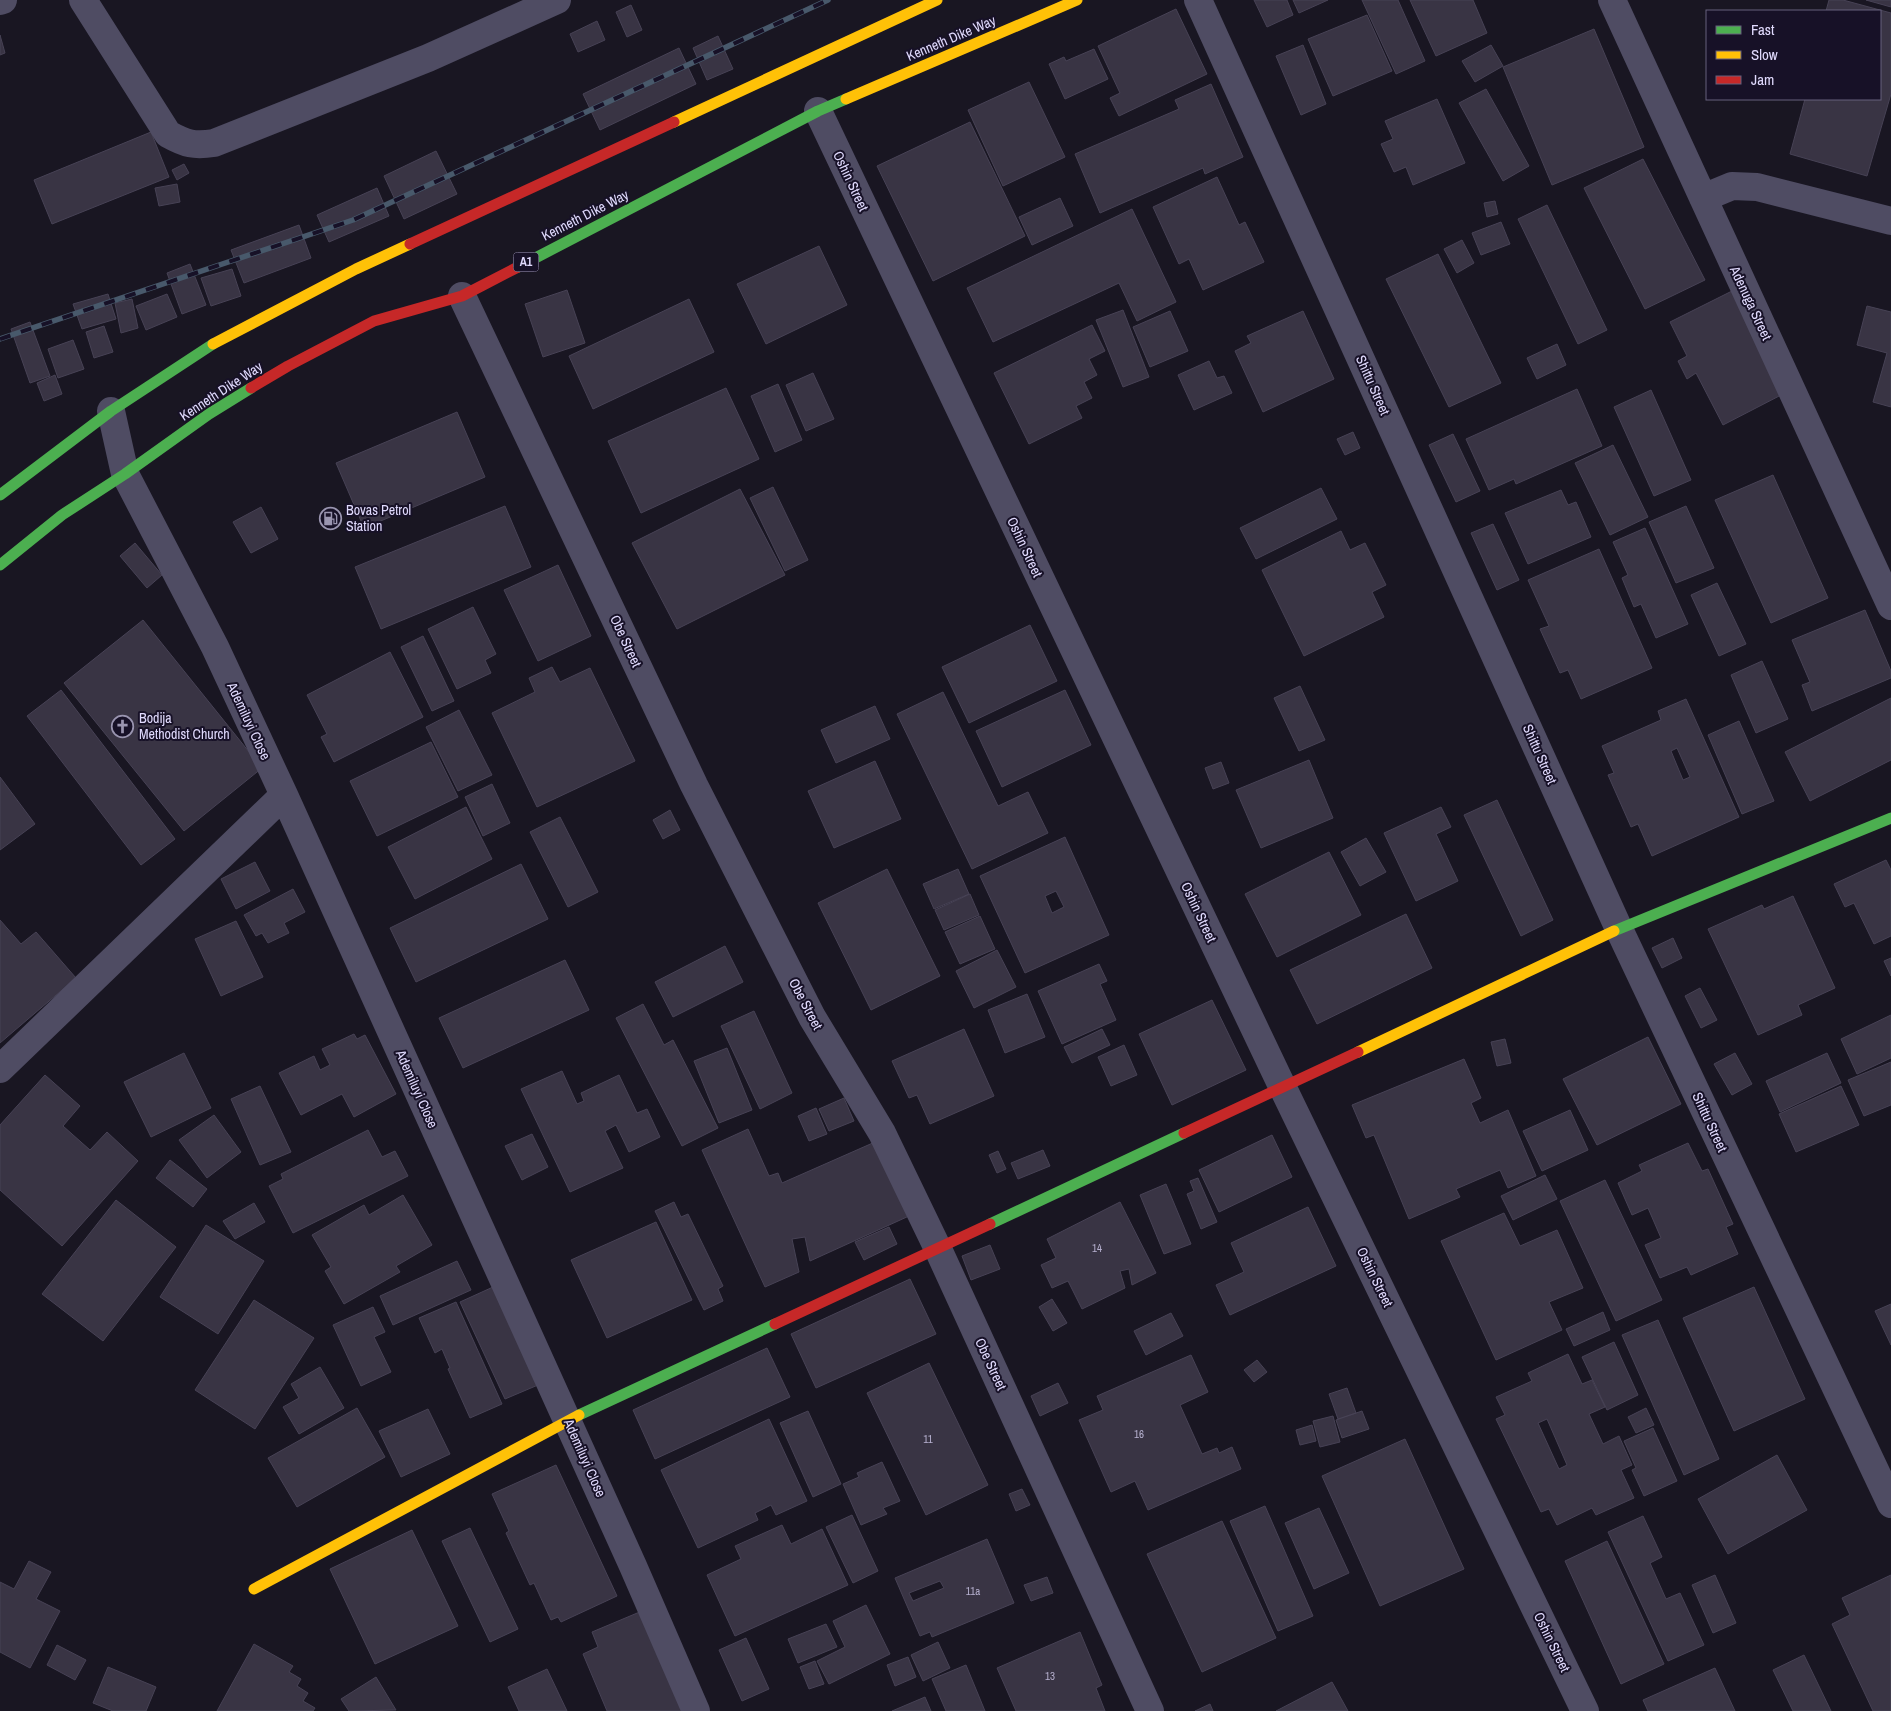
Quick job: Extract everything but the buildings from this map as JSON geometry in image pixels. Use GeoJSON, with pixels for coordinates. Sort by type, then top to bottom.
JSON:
{"type":"FeatureCollection","features":[{"type":"Feature","properties":{"kind":"main road"},"geometry":{"type":"LineString","coordinates":[[0,496],[15,482],[111,411],[214,343],[356,269],[937,0]]}},
{"type":"Feature","properties":{"kind":"main road","name":"Kenneth Dike Way"},"geometry":{"type":"LineString","coordinates":[[0,565],[62,515],[125,474],[209,414],[288,366],[365,325],[462,296],[818,111],[1077,0]]}},
{"type":"Feature","properties":{"kind":"main road"},"geometry":{"type":"LineString","coordinates":[[254,1588],[568,1420],[938,1249],[1619,929],[1891,818]]}},
{"type":"Feature","properties":{"kind":"street"},"geometry":{"type":"LineString","coordinates":[[83,0],[168,134],[184,143],[198,146],[214,143],[428,58],[557,0]]}},
{"type":"Feature","properties":{"kind":"street","name":"Shittu Street"},"geometry":{"type":"LineString","coordinates":[[1198,0],[1619,929],[1891,1504]]}},
{"type":"Feature","properties":{"kind":"street","name":"Adenuga Street"},"geometry":{"type":"LineString","coordinates":[[1612,0],[1891,606]]}},
{"type":"Feature","properties":{"kind":"street","name":"Oshin Street"},"geometry":{"type":"LineString","coordinates":[[818,111],[1282,1086],[1585,1711]]}},
{"type":"Feature","properties":{"kind":"street"},"geometry":{"type":"LineString","coordinates":[[1703,198],[1732,186],[1757,187],[1891,221]]}},
{"type":"Feature","properties":{"kind":"street","name":"Obe Street"},"geometry":{"type":"LineString","coordinates":[[462,296],[694,785],[812,1017],[882,1133],[938,1249],[1150,1711]]}},
{"type":"Feature","properties":{"kind":"street","name":"Ademiluyi Close"},"geometry":{"type":"LineString","coordinates":[[111,411],[125,474],[215,647],[284,795],[568,1420],[696,1711]]}},
{"type":"Feature","properties":{"kind":"street"},"geometry":{"type":"LineString","coordinates":[[0,1069],[284,795]]}},
{"type":"Feature","properties":{"kind":"railway"},"geometry":{"type":"LineString","coordinates":[[0,339],[353,220],[828,0]]}},
{"type":"Feature","properties":{"kind":"traffic: fast"},"geometry":{"type":"LineString","coordinates":[[518,267],[818,111],[846,99]]}},
{"type":"Feature","properties":{"kind":"traffic: fast"},"geometry":{"type":"LineString","coordinates":[[0,495],[111,411],[213,344]]}},
{"type":"Feature","properties":{"kind":"traffic: fast"},"geometry":{"type":"LineString","coordinates":[[0,565],[62,515],[125,474],[209,414],[251,388]]}},
{"type":"Feature","properties":{"kind":"traffic: fast"},"geometry":{"type":"LineString","coordinates":[[1614,931],[1891,818]]}},
{"type":"Feature","properties":{"kind":"traffic: fast"},"geometry":{"type":"LineString","coordinates":[[990,1224],[1184,1133]]}},
{"type":"Feature","properties":{"kind":"traffic: fast"},"geometry":{"type":"LineString","coordinates":[[579,1415],[775,1324]]}},
{"type":"Feature","properties":{"kind":"traffic: slow"},"geometry":{"type":"LineString","coordinates":[[674,122],[937,0]]}},
{"type":"Feature","properties":{"kind":"traffic: slow"},"geometry":{"type":"LineString","coordinates":[[846,99],[1077,0]]}},
{"type":"Feature","properties":{"kind":"traffic: slow"},"geometry":{"type":"LineString","coordinates":[[213,344],[356,269],[410,244]]}},
{"type":"Feature","properties":{"kind":"traffic: slow"},"geometry":{"type":"LineString","coordinates":[[1358,1052],[1614,931]]}},
{"type":"Feature","properties":{"kind":"traffic: slow"},"geometry":{"type":"LineString","coordinates":[[254,1589],[579,1415]]}},
{"type":"Feature","properties":{"kind":"traffic: jam"},"geometry":{"type":"LineString","coordinates":[[410,244],[674,122]]}},
{"type":"Feature","properties":{"kind":"traffic: jam"},"geometry":{"type":"LineString","coordinates":[[251,388],[288,366],[374,321],[462,296],[518,267]]}},
{"type":"Feature","properties":{"kind":"traffic: jam"},"geometry":{"type":"LineString","coordinates":[[1184,1133],[1358,1052]]}},
{"type":"Feature","properties":{"kind":"traffic: jam"},"geometry":{"type":"LineString","coordinates":[[775,1324],[990,1224]]}},
{"type":"Feature","properties":{"kind":"place","name":"Bovas Petrol Station"},"geometry":{"type":"Point","coordinates":[330,518]}},
{"type":"Feature","properties":{"kind":"place","name":"Bodija Methodist Church"},"geometry":{"type":"Point","coordinates":[123,726]}}]}
